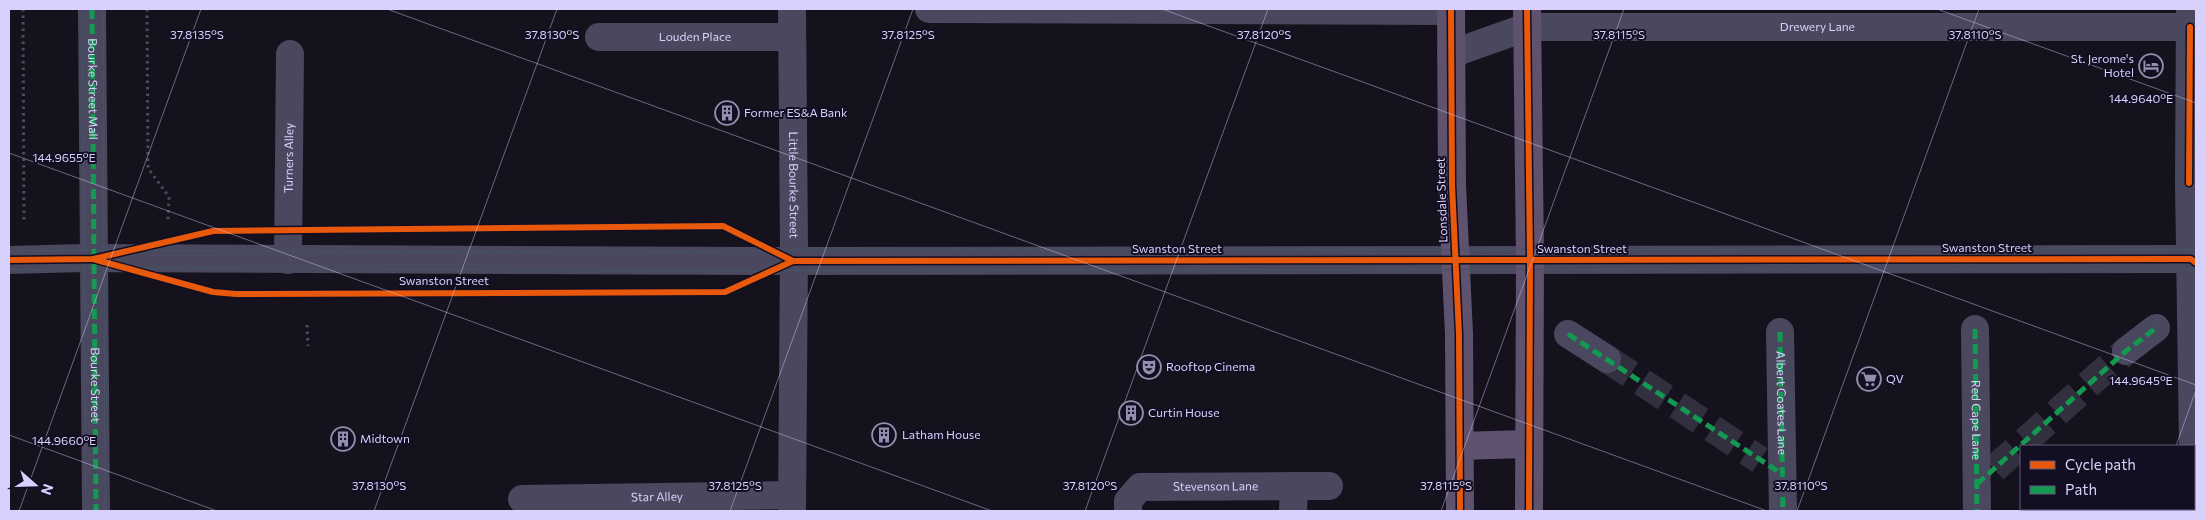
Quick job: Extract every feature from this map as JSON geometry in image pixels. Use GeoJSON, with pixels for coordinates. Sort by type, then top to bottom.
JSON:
{"type":"FeatureCollection","features":[{"type":"Feature","properties":{"kind":"main road","name":"Lonsdale Street"},"geometry":{"type":"LineString","coordinates":[[1451,10],[1452,185],[1456,260],[1460,511]]}},
{"type":"Feature","properties":{"kind":"main road"},"geometry":{"type":"LineString","coordinates":[[1527,18],[1530,260],[1529,511]]}},
{"type":"Feature","properties":{"kind":"main road"},"geometry":{"type":"LineString","coordinates":[[1460,446],[1529,444]]}},
{"type":"Feature","properties":{"kind":"street","name":"Bourke Street Mall"},"geometry":{"type":"LineString","coordinates":[[92,9],[94,259]]}},
{"type":"Feature","properties":{"kind":"street","name":"Little Bourke Street"},"geometry":{"type":"LineString","coordinates":[[792,9],[792,503]]}},
{"type":"Feature","properties":{"kind":"street"},"geometry":{"type":"LineString","coordinates":[[928,9],[1451,10]]}},
{"type":"Feature","properties":{"kind":"street","name":"Drewery Lane"},"geometry":{"type":"LineString","coordinates":[[1451,54],[1527,18],[2190,18]]}},
{"type":"Feature","properties":{"kind":"street"},"geometry":{"type":"LineString","coordinates":[[2190,18],[2194,259],[2193,445]]}},
{"type":"Feature","properties":{"kind":"street","name":"Louden Place"},"geometry":{"type":"LineString","coordinates":[[599,37],[792,37]]}},
{"type":"Feature","properties":{"kind":"street","name":"Turners Alley"},"geometry":{"type":"LineString","coordinates":[[288,260],[290,54]]}},
{"type":"Feature","properties":{"kind":"street","name":"Bourke Street"},"geometry":{"type":"LineString","coordinates":[[94,259],[96,511]]}},
{"type":"Feature","properties":{"kind":"street","name":"Swanston Street"},"geometry":{"type":"LineString","coordinates":[[9,260],[2194,259]]}},
{"type":"Feature","properties":{"kind":"street"},"geometry":{"type":"LineString","coordinates":[[2126,352],[2156,328]]}},
{"type":"Feature","properties":{"kind":"street","name":"Red Cape Lane"},"geometry":{"type":"LineString","coordinates":[[1975,329],[1986,477],[1977,511]]}},
{"type":"Feature","properties":{"kind":"street","name":"Albert Coates Lane"},"geometry":{"type":"LineString","coordinates":[[1780,332],[1783,511]]}},
{"type":"Feature","properties":{"kind":"street"},"geometry":{"type":"LineString","coordinates":[[1568,334],[1607,359]]}},
{"type":"Feature","properties":{"kind":"street","name":"Albert Coates Lane"},"geometry":{"type":"LineString","coordinates":[[1760,460],[1782,474]]}},
{"type":"Feature","properties":{"kind":"street","name":"Stevenson Lane"},"geometry":{"type":"LineString","coordinates":[[1128,511],[1128,500],[1140,487],[1294,499],[1329,486]]}},
{"type":"Feature","properties":{"kind":"street","name":"Star Alley"},"geometry":{"type":"LineString","coordinates":[[522,499],[792,503]]}},
{"type":"Feature","properties":{"kind":"path"},"geometry":{"type":"LineString","coordinates":[[23,9],[24,222]]}},
{"type":"Feature","properties":{"kind":"path"},"geometry":{"type":"LineString","coordinates":[[147,9],[148,168],[169,197],[168,221]]}},
{"type":"Feature","properties":{"kind":"path"},"geometry":{"type":"LineString","coordinates":[[307,324],[308,346]]}},
{"type":"Feature","properties":{"kind":"tunnel"},"geometry":{"type":"LineString","coordinates":[[2021,445],[2126,351]]}},
{"type":"Feature","properties":{"kind":"tunnel"},"geometry":{"type":"LineString","coordinates":[[1607,359],[1760,460]]}},
{"type":"Feature","properties":{"kind":"tunnel"},"geometry":{"type":"LineString","coordinates":[[1994,469],[2020,446]]}},
{"type":"Feature","properties":{"kind":"tram line"},"geometry":{"type":"LineString","coordinates":[[82,9],[86,511]]}},
{"type":"Feature","properties":{"kind":"tram line"},"geometry":{"type":"LineString","coordinates":[[103,9],[105,511]]}},
{"type":"Feature","properties":{"kind":"tram line"},"geometry":{"type":"LineString","coordinates":[[9,251],[627,253],[794,250],[2196,249]]}},
{"type":"Feature","properties":{"kind":"tram line"},"geometry":{"type":"LineString","coordinates":[[9,270],[104,268],[758,271],[2196,269]]}},
{"type":"Feature","properties":{"kind":"marked path"},"geometry":{"type":"LineString","coordinates":[[92,9],[96,511]]}},
{"type":"Feature","properties":{"kind":"marked path"},"geometry":{"type":"LineString","coordinates":[[2021,445],[2126,351],[2156,328]]}},
{"type":"Feature","properties":{"kind":"marked path"},"geometry":{"type":"LineString","coordinates":[[1975,329],[1977,511]]}},
{"type":"Feature","properties":{"kind":"marked path"},"geometry":{"type":"LineString","coordinates":[[1780,332],[1783,511]]}},
{"type":"Feature","properties":{"kind":"marked path"},"geometry":{"type":"LineString","coordinates":[[1568,334],[1782,474]]}},
{"type":"Feature","properties":{"kind":"marked path"},"geometry":{"type":"LineString","coordinates":[[1977,484],[2020,446]]}},
{"type":"Feature","properties":{"kind":"cycle path"},"geometry":{"type":"LineString","coordinates":[[1451,9],[1452,185],[1459,334],[1460,511]]}},
{"type":"Feature","properties":{"kind":"cycle path"},"geometry":{"type":"LineString","coordinates":[[1527,9],[1530,260],[1529,511]]}},
{"type":"Feature","properties":{"kind":"cycle path"},"geometry":{"type":"LineString","coordinates":[[2189,183],[2190,27]]}},
{"type":"Feature","properties":{"kind":"cycle path"},"geometry":{"type":"LineString","coordinates":[[9,260],[93,259],[213,231],[723,226],[793,261]]}},
{"type":"Feature","properties":{"kind":"cycle path"},"geometry":{"type":"LineString","coordinates":[[93,259],[213,292],[236,294],[725,292],[793,261],[2191,259],[2196,263]]}},
{"type":"Feature","properties":{"kind":"place","name":"St. Jerome's Hotel"},"geometry":{"type":"Point","coordinates":[2151,66]}},
{"type":"Feature","properties":{"kind":"place","name":"Former ES&A Bank"},"geometry":{"type":"Point","coordinates":[727,113]}},
{"type":"Feature","properties":{"kind":"place","name":"Rooftop Cinema"},"geometry":{"type":"Point","coordinates":[1149,367]}},
{"type":"Feature","properties":{"kind":"place","name":"QV"},"geometry":{"type":"Point","coordinates":[1869,379]}},
{"type":"Feature","properties":{"kind":"place","name":"Curtin House"},"geometry":{"type":"Point","coordinates":[1131,413]}},
{"type":"Feature","properties":{"kind":"place","name":"Latham House"},"geometry":{"type":"Point","coordinates":[884,435]}},
{"type":"Feature","properties":{"kind":"place","name":"Midtown"},"geometry":{"type":"Point","coordinates":[343,439]}}]}
